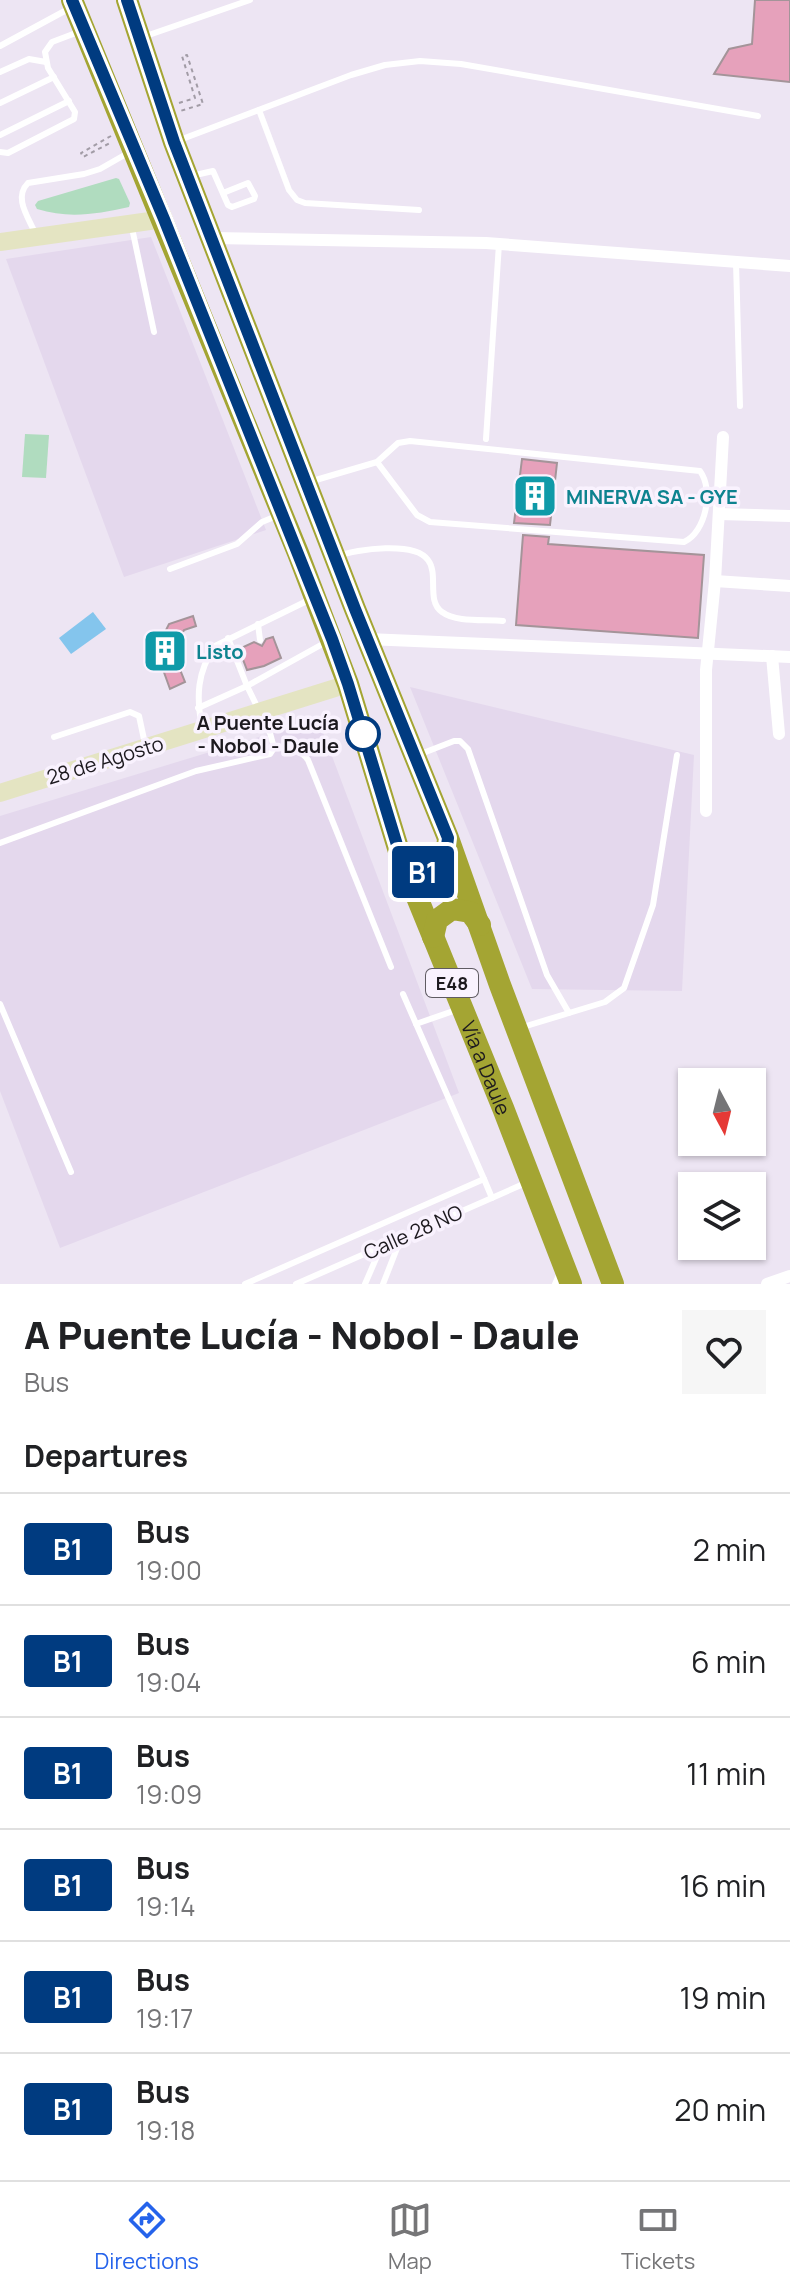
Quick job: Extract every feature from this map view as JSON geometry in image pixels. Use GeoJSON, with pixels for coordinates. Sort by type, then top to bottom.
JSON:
{"type":"FeatureCollection","features":[{"type":"Feature","properties":{"kind":"highway","name":"E48"},"geometry":{"type":"LineString","coordinates":[[127,0],[174,142],[367,639],[448,838],[613,1284]]}},
{"type":"Feature","properties":{"kind":"highway","name":"Vía a Daule"},"geometry":{"type":"LineString","coordinates":[[73,3],[164,219],[332,639],[401,858],[531,1181],[563,1278]]}},
{"type":"Feature","properties":{"kind":"highway"},"geometry":{"type":"LineString","coordinates":[[401,858],[415,870],[430,872],[445,861],[448,838]]}},
{"type":"Feature","properties":{"kind":"highway"},"geometry":{"type":"LineString","coordinates":[[433,937],[437,920],[452,909],[470,912],[481,926]]}},
{"type":"Feature","properties":{"kind":"street"},"geometry":{"type":"LineString","coordinates":[[0,242],[164,219]]}},
{"type":"Feature","properties":{"kind":"street"},"geometry":{"type":"LineString","coordinates":[[213,238],[499,244],[790,266]]}},
{"type":"Feature","properties":{"kind":"street"},"geometry":{"type":"LineString","coordinates":[[706,811],[706,670],[715,581],[723,437]]}},
{"type":"Feature","properties":{"kind":"street"},"geometry":{"type":"LineString","coordinates":[[719,514],[790,516]]}},
{"type":"Feature","properties":{"kind":"street"},"geometry":{"type":"LineString","coordinates":[[715,581],[790,586]]}},
{"type":"Feature","properties":{"kind":"street"},"geometry":{"type":"LineString","coordinates":[[367,639],[790,657]]}},
{"type":"Feature","properties":{"kind":"street"},"geometry":{"type":"LineString","coordinates":[[772,656],[779,734]]}},
{"type":"Feature","properties":{"kind":"street","name":"28 de Agosto"},"geometry":{"type":"LineString","coordinates":[[0,793],[348,684]]}},
{"type":"Feature","properties":{"kind":"street"},"geometry":{"type":"LineString","coordinates":[[767,1284],[790,1276]]}},
{"type":"Feature","properties":{"kind":"lane"},"geometry":{"type":"LineString","coordinates":[[139,39],[250,0]]}},
{"type":"Feature","properties":{"kind":"lane"},"geometry":{"type":"LineString","coordinates":[[0,46],[73,3]]}},
{"type":"Feature","properties":{"kind":"lane"},"geometry":{"type":"LineString","coordinates":[[0,152],[8,153],[72,121],[75,112],[46,62],[45,52],[48,46],[85,29]]}},
{"type":"Feature","properties":{"kind":"lane"},"geometry":{"type":"LineString","coordinates":[[0,72],[29,59],[46,62]]}},
{"type":"Feature","properties":{"kind":"lane"},"geometry":{"type":"LineString","coordinates":[[174,142],[351,75],[385,65],[420,61],[461,64],[758,116]]}},
{"type":"Feature","properties":{"kind":"lane"},"geometry":{"type":"LineString","coordinates":[[0,103],[54,77]]}},
{"type":"Feature","properties":{"kind":"lane"},"geometry":{"type":"LineString","coordinates":[[0,135],[69,101]]}},
{"type":"Feature","properties":{"kind":"lane"},"geometry":{"type":"LineString","coordinates":[[259,110],[289,190],[297,200],[419,210]]}},
{"type":"Feature","properties":{"kind":"lane"},"geometry":{"type":"LineString","coordinates":[[36,237],[21,196],[28,183],[84,174],[100,169],[134,150]]}},
{"type":"Feature","properties":{"kind":"lane"},"geometry":{"type":"LineString","coordinates":[[188,177],[213,171],[228,205],[232,207],[255,196],[248,183],[223,193]]}},
{"type":"Feature","properties":{"kind":"lane"},"geometry":{"type":"LineString","coordinates":[[131,224],[154,332]]}},
{"type":"Feature","properties":{"kind":"lane"},"geometry":{"type":"LineString","coordinates":[[486,439],[499,244]]}},
{"type":"Feature","properties":{"kind":"lane"},"geometry":{"type":"LineString","coordinates":[[736,262],[740,406]]}},
{"type":"Feature","properties":{"kind":"lane"},"geometry":{"type":"LineString","coordinates":[[307,483],[377,462],[398,443],[410,441],[700,471],[707,485],[703,519],[697,533],[684,542],[430,522],[417,515],[377,462]]}},
{"type":"Feature","properties":{"kind":"lane"},"geometry":{"type":"LineString","coordinates":[[170,569],[229,548],[262,522],[282,514]]}},
{"type":"Feature","properties":{"kind":"lane"},"geometry":{"type":"LineString","coordinates":[[335,557],[350,552],[387,549],[422,554],[432,568],[438,610],[453,618],[503,621]]}},
{"type":"Feature","properties":{"kind":"lane"},"geometry":{"type":"LineString","coordinates":[[203,730],[198,708],[199,679],[205,661],[215,646],[314,597]]}},
{"type":"Feature","properties":{"kind":"lane"},"geometry":{"type":"LineString","coordinates":[[258,624],[260,640]]}},
{"type":"Feature","properties":{"kind":"lane"},"geometry":{"type":"LineString","coordinates":[[228,638],[274,748]]}},
{"type":"Feature","properties":{"kind":"lane"},"geometry":{"type":"LineString","coordinates":[[198,708],[247,686],[332,639]]}},
{"type":"Feature","properties":{"kind":"lane"},"geometry":{"type":"LineString","coordinates":[[269,664],[273,671]]}},
{"type":"Feature","properties":{"kind":"lane"},"geometry":{"type":"LineString","coordinates":[[54,737],[130,712],[139,716],[146,748]]}},
{"type":"Feature","properties":{"kind":"lane"},"geometry":{"type":"LineString","coordinates":[[415,757],[454,741],[460,741],[468,749],[547,975],[569,1013]]}},
{"type":"Feature","properties":{"kind":"lane"},"geometry":{"type":"LineString","coordinates":[[0,843],[196,771],[266,755],[274,748],[295,750],[308,760],[391,967]]}},
{"type":"Feature","properties":{"kind":"lane"},"geometry":{"type":"LineString","coordinates":[[517,1029],[605,1002],[624,988],[653,905],[677,755]]}},
{"type":"Feature","properties":{"kind":"lane"},"geometry":{"type":"LineString","coordinates":[[403,994],[492,1198]]}},
{"type":"Feature","properties":{"kind":"lane"},"geometry":{"type":"LineString","coordinates":[[0,1004],[71,1172]]}},
{"type":"Feature","properties":{"kind":"lane"},"geometry":{"type":"LineString","coordinates":[[416,1024],[462,1008]]}},
{"type":"Feature","properties":{"kind":"lane"},"geometry":{"type":"LineString","coordinates":[[245,1284],[484,1179]]}},
{"type":"Feature","properties":{"kind":"lane","name":"Calle 28 NO"},"geometry":{"type":"LineString","coordinates":[[297,1284],[531,1181]]}},
{"type":"Feature","properties":{"kind":"lane"},"geometry":{"type":"LineString","coordinates":[[383,1284],[401,1238]]}},
{"type":"Feature","properties":{"kind":"lane"},"geometry":{"type":"LineString","coordinates":[[365,1284],[381,1247]]}},
{"type":"Feature","properties":{"kind":"path"},"geometry":{"type":"LineString","coordinates":[[195,98],[182,56],[187,55],[203,104]]}},
{"type":"Feature","properties":{"kind":"path"},"geometry":{"type":"LineString","coordinates":[[83,157],[81,153],[125,128]]}},
{"type":"Feature","properties":{"kind":"shaded area"},"geometry":{"type":"Polygon","coordinates":[[[151,237],[266,530],[124,577],[6,259],[151,237]]]}},
{"type":"Feature","properties":{"kind":"shaded area"},"geometry":{"type":"Polygon","coordinates":[[[410,687],[694,755],[682,991],[532,989],[410,687]]]}},
{"type":"Feature","properties":{"kind":"shaded area"},"geometry":{"type":"Polygon","coordinates":[[[318,719],[459,1093],[60,1248],[0,1091],[0,816],[318,719]]]}},
{"type":"Feature","properties":{"kind":"green space"},"geometry":{"type":"Polygon","coordinates":[[[116,178],[130,203],[129,207],[72,215],[37,209],[35,205],[38,201],[116,178]]]}},
{"type":"Feature","properties":{"kind":"green space"},"geometry":{"type":"Polygon","coordinates":[[[25,434],[49,435],[46,478],[22,477],[25,434]]]}},
{"type":"Feature","properties":{"kind":"water"},"geometry":{"type":"Polygon","coordinates":[[[93,612],[106,629],[71,654],[59,638],[93,612]]]}},
{"type":"Feature","properties":{"kind":"building"},"geometry":{"type":"Polygon","coordinates":[[[755,0],[790,0],[790,82],[714,74],[729,49],[752,44],[755,0]]]}},
{"type":"Feature","properties":{"kind":"building","name":"MINERVA SA - GYE"},"geometry":{"type":"Polygon","coordinates":[[[522,459],[557,463],[550,525],[514,523],[522,459]]]}},
{"type":"Feature","properties":{"kind":"building"},"geometry":{"type":"Polygon","coordinates":[[[523,535],[549,537],[548,544],[704,555],[698,638],[516,625],[523,535]]]}},
{"type":"Feature","properties":{"kind":"building","name":"Listo"},"geometry":{"type":"Polygon","coordinates":[[[193,616],[196,626],[184,630],[173,652],[185,682],[170,689],[156,650],[169,624],[193,616]]]}},
{"type":"Feature","properties":{"kind":"building"},"geometry":{"type":"Polygon","coordinates":[[[273,637],[281,658],[247,670],[239,649],[254,642],[262,646],[266,639],[273,637]]]}},
{"type":"Feature","properties":{"kind":"bus line","name":"B1"},"geometry":{"type":"LineString","coordinates":[[72,0],[164,219],[332,639],[401,858],[415,870],[430,872],[445,861],[448,838],[355,609],[174,142],[127,0]]}},
{"type":"Feature","properties":{"kind":"place","name":"MINERVA SA - GYE"},"geometry":{"type":"Point","coordinates":[535,496]}},
{"type":"Feature","properties":{"kind":"place","name":"Listo"},"geometry":{"type":"Point","coordinates":[165,651]}},
{"type":"Feature","properties":{"kind":"place","name":"A Puente Lucía - Nobol - Daule"},"geometry":{"type":"Point","coordinates":[363,734]}}]}
